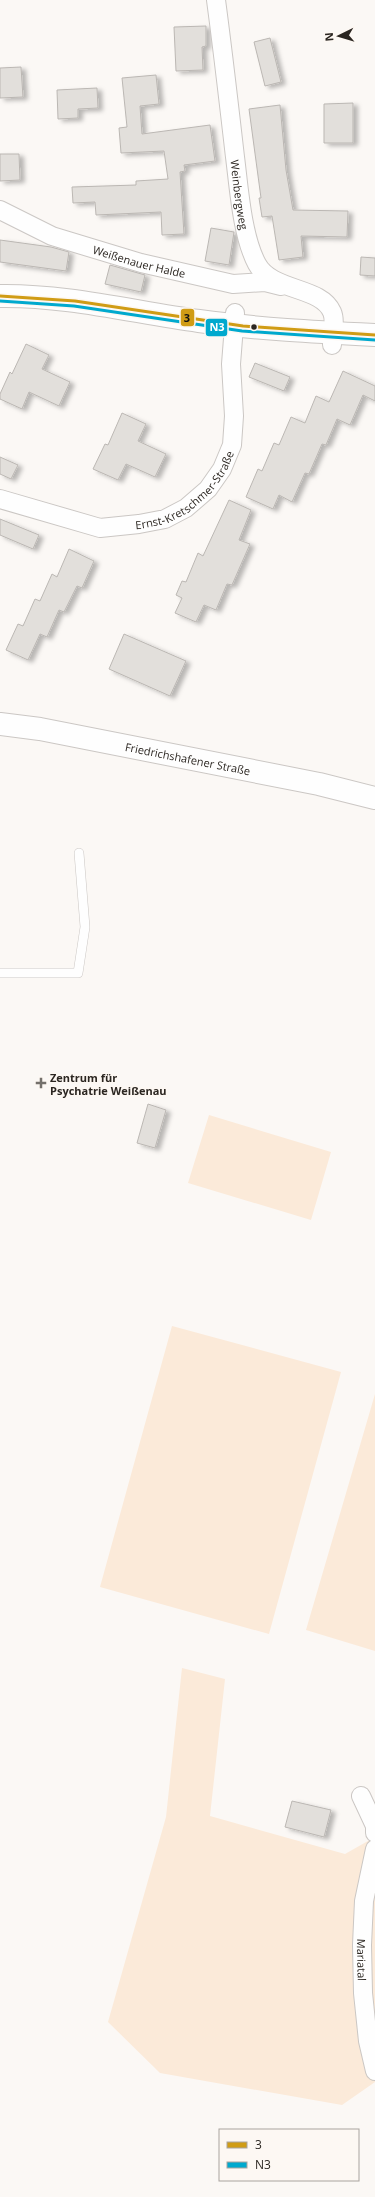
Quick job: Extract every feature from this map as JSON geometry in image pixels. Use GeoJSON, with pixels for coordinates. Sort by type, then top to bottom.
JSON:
{"type":"FeatureCollection","features":[{"type":"Feature","properties":{"kind":"street","name":"Weinbergweg"},"geometry":{"type":"LineString","coordinates":[[216,0],[241,208],[249,242],[257,264],[267,275],[286,287],[310,294],[325,302],[332,311],[334,320],[332,339]]}},
{"type":"Feature","properties":{"kind":"street","name":"Weißenauer Halde"},"geometry":{"type":"LineString","coordinates":[[0,210],[52,236],[141,263],[233,284],[265,282],[286,287]]}},
{"type":"Feature","properties":{"kind":"street"},"geometry":{"type":"LineString","coordinates":[[0,296],[33,295],[234,319],[332,339],[375,335]]}},
{"type":"Feature","properties":{"kind":"street","name":"Ernst-Kretschmer-Straße"},"geometry":{"type":"LineString","coordinates":[[0,500],[100,528],[140,524],[165,519],[186,508],[208,488],[222,469],[232,445],[234,416],[231,364],[234,319]]}},
{"type":"Feature","properties":{"kind":"street","name":"Friedrichshafener Straße"},"geometry":{"type":"LineString","coordinates":[[0,724],[40,729],[319,784],[375,798]]}},
{"type":"Feature","properties":{"kind":"street"},"geometry":{"type":"LineString","coordinates":[[361,1796],[375,1826],[375,1833]]}},
{"type":"Feature","properties":{"kind":"street","name":"Mariatal"},"geometry":{"type":"LineString","coordinates":[[375,1849],[364,1901],[362,1945],[363,1993],[368,2041],[375,2071]]}},
{"type":"Feature","properties":{"kind":"lane"},"geometry":{"type":"LineString","coordinates":[[0,973],[78,973],[85,927],[79,853]]}},
{"type":"Feature","properties":{"kind":"shaded area"},"geometry":{"type":"Polygon","coordinates":[[[209,1115],[331,1152],[311,1220],[188,1183],[209,1115]]]}},
{"type":"Feature","properties":{"kind":"shaded area"},"geometry":{"type":"Polygon","coordinates":[[[172,1326],[341,1372],[269,1634],[100,1587],[172,1326]]]}},
{"type":"Feature","properties":{"kind":"shaded area"},"geometry":{"type":"Polygon","coordinates":[[[375,1394],[375,1651],[306,1630],[375,1394]]]}},
{"type":"Feature","properties":{"kind":"shaded area"},"geometry":{"type":"Polygon","coordinates":[[[182,1668],[225,1679],[210,1816],[345,1854],[375,1837],[375,2082],[342,2105],[160,2073],[108,2022],[166,1817],[182,1668]]]}},
{"type":"Feature","properties":{"kind":"building"},"geometry":{"type":"Polygon","coordinates":[[[206,26],[206,46],[202,47],[203,70],[176,71],[174,27],[206,26]]]}},
{"type":"Feature","properties":{"kind":"building"},"geometry":{"type":"Polygon","coordinates":[[[270,38],[281,82],[265,86],[254,42],[270,38]]]}},
{"type":"Feature","properties":{"kind":"building"},"geometry":{"type":"Polygon","coordinates":[[[21,67],[23,97],[0,98],[0,68],[21,67]]]}},
{"type":"Feature","properties":{"kind":"building"},"geometry":{"type":"Polygon","coordinates":[[[156,75],[159,104],[140,106],[142,134],[210,125],[215,161],[184,165],[185,171],[180,172],[184,234],[162,235],[161,212],[96,215],[95,202],[73,203],[72,187],[136,185],[136,181],[168,179],[164,151],[121,153],[119,128],[127,127],[122,78],[156,75]]]}},
{"type":"Feature","properties":{"kind":"building"},"geometry":{"type":"Polygon","coordinates":[[[97,88],[98,108],[78,109],[78,118],[58,119],[57,90],[97,88]]]}},
{"type":"Feature","properties":{"kind":"building"},"geometry":{"type":"Polygon","coordinates":[[[353,103],[353,143],[324,143],[324,104],[353,103]]]}},
{"type":"Feature","properties":{"kind":"building"},"geometry":{"type":"Polygon","coordinates":[[[280,105],[286,170],[293,210],[348,211],[347,237],[301,236],[303,257],[279,260],[272,216],[262,217],[259,198],[261,198],[249,109],[280,105]]]}},
{"type":"Feature","properties":{"kind":"building"},"geometry":{"type":"Polygon","coordinates":[[[0,154],[19,154],[20,180],[0,181],[0,154]]]}},
{"type":"Feature","properties":{"kind":"building"},"geometry":{"type":"Polygon","coordinates":[[[211,228],[234,232],[229,265],[205,261],[211,228]]]}},
{"type":"Feature","properties":{"kind":"building"},"geometry":{"type":"Polygon","coordinates":[[[0,240],[51,247],[69,252],[66,271],[0,262],[0,240]]]}},
{"type":"Feature","properties":{"kind":"building"},"geometry":{"type":"Polygon","coordinates":[[[361,257],[375,258],[375,276],[360,275],[361,257]]]}},
{"type":"Feature","properties":{"kind":"building"},"geometry":{"type":"Polygon","coordinates":[[[110,265],[145,275],[141,292],[105,284],[110,265]]]}},
{"type":"Feature","properties":{"kind":"building"},"geometry":{"type":"Polygon","coordinates":[[[26,344],[49,355],[42,369],[70,382],[59,406],[29,392],[22,409],[0,399],[0,394],[10,372],[12,374],[26,344]]]}},
{"type":"Feature","properties":{"kind":"building"},"geometry":{"type":"Polygon","coordinates":[[[255,363],[290,377],[284,391],[249,377],[255,363]]]}},
{"type":"Feature","properties":{"kind":"building"},"geometry":{"type":"Polygon","coordinates":[[[343,371],[375,386],[375,401],[363,395],[350,425],[337,419],[326,445],[322,444],[309,474],[305,473],[292,502],[279,495],[273,509],[246,497],[258,469],[262,471],[274,443],[279,445],[291,417],[305,423],[316,396],[329,402],[343,371]]]}},
{"type":"Feature","properties":{"kind":"building"},"geometry":{"type":"Polygon","coordinates":[[[122,413],[146,424],[138,441],[166,454],[155,477],[126,464],[118,480],[93,469],[105,444],[108,445],[122,413]]]}},
{"type":"Feature","properties":{"kind":"building"},"geometry":{"type":"Polygon","coordinates":[[[0,457],[18,465],[11,479],[0,474],[0,457]]]}},
{"type":"Feature","properties":{"kind":"building"},"geometry":{"type":"Polygon","coordinates":[[[229,500],[251,510],[239,540],[250,544],[232,585],[227,584],[216,610],[204,605],[196,622],[175,613],[182,598],[176,595],[182,581],[186,582],[198,553],[203,556],[229,500]]]}},
{"type":"Feature","properties":{"kind":"building"},"geometry":{"type":"Polygon","coordinates":[[[0,519],[39,535],[33,549],[0,535],[0,519]]]}},
{"type":"Feature","properties":{"kind":"building"},"geometry":{"type":"Polygon","coordinates":[[[69,549],[94,561],[82,588],[77,586],[64,612],[59,610],[47,637],[40,634],[28,660],[6,650],[18,624],[23,626],[35,599],[40,601],[52,574],[57,577],[69,549]]]}},
{"type":"Feature","properties":{"kind":"building"},"geometry":{"type":"Polygon","coordinates":[[[124,634],[186,661],[170,696],[109,669],[124,634]]]}},
{"type":"Feature","properties":{"kind":"building"},"geometry":{"type":"Polygon","coordinates":[[[148,1104],[166,1110],[155,1148],[137,1143],[148,1104]]]}},
{"type":"Feature","properties":{"kind":"building"},"geometry":{"type":"Polygon","coordinates":[[[292,1801],[331,1810],[324,1837],[285,1827],[292,1801]]]}},
{"type":"Feature","properties":{"kind":"transit line","name":"3"},"geometry":{"type":"LineString","coordinates":[[0,296],[75,301],[243,326],[375,335]]}},
{"type":"Feature","properties":{"kind":"transit line","name":"N3"},"geometry":{"type":"LineString","coordinates":[[0,301],[74,306],[242,331],[375,340]]}},
{"type":"Feature","properties":{"kind":"place","name":"Zentrum für Psychatrie Weißenau"},"geometry":{"type":"Point","coordinates":[41,1083]}}]}
